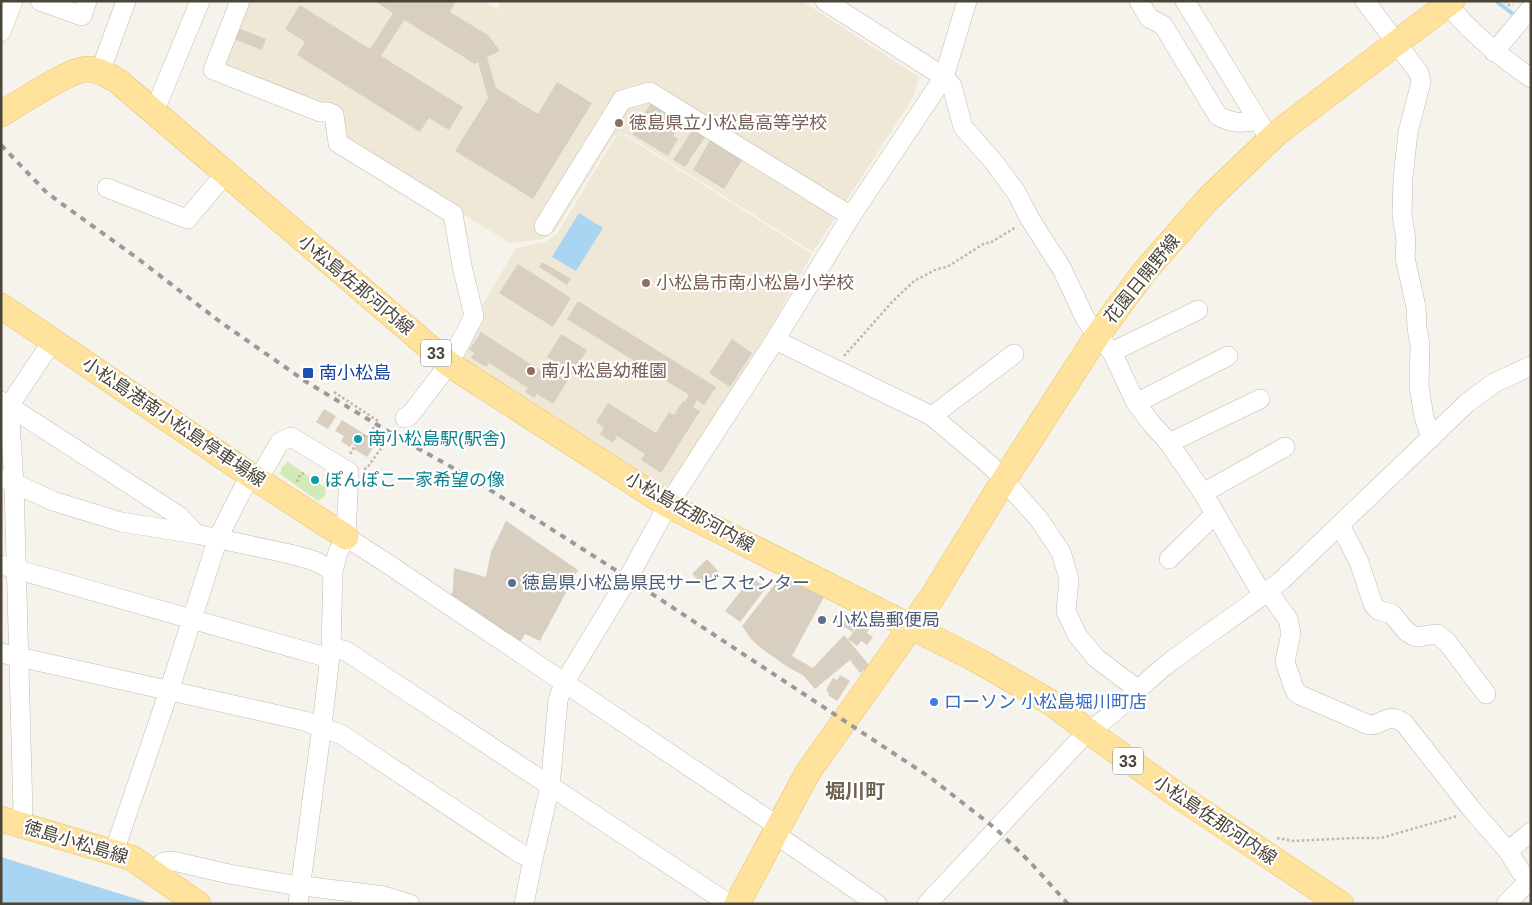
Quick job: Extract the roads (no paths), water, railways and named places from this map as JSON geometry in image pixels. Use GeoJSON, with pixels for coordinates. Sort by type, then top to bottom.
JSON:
{"type":"FeatureCollection","features":[{"type":"Feature","properties":{"kind":"main road","name":"花園日開野線"},"geometry":{"type":"LineString","coordinates":[[911,627],[933,596],[1004,480],[1104,344],[1145,271],[1208,199],[1264,130],[1396,43],[1448,2]]}},
{"type":"Feature","properties":{"kind":"main road","name":"小松島佐那河内線"},"geometry":{"type":"LineString","coordinates":[[1,114],[70,73],[87,70],[100,72],[119,82],[449,364],[668,505],[975,659],[1050,702],[1177,795],[1338,903]]}},
{"type":"Feature","properties":{"kind":"main road","name":"小松島港南小松島停車場線"},"geometry":{"type":"LineString","coordinates":[[1,306],[346,537]]}},
{"type":"Feature","properties":{"kind":"main road"},"geometry":{"type":"LineString","coordinates":[[737,904],[808,772],[911,627]]}},
{"type":"Feature","properties":{"kind":"main road","name":"徳島小松島線"},"geometry":{"type":"LineString","coordinates":[[10,821],[132,858],[198,904]]}},
{"type":"Feature","properties":{"kind":"street"},"geometry":{"type":"LineString","coordinates":[[1,32],[13,1]]}},
{"type":"Feature","properties":{"kind":"street"},"geometry":{"type":"LineString","coordinates":[[40,1],[82,16],[87,1]]}},
{"type":"Feature","properties":{"kind":"street"},"geometry":{"type":"LineString","coordinates":[[100,72],[126,1]]}},
{"type":"Feature","properties":{"kind":"street"},"geometry":{"type":"LineString","coordinates":[[151,110],[159,100],[200,1]]}},
{"type":"Feature","properties":{"kind":"street"},"geometry":{"type":"LineString","coordinates":[[240,1],[213,70],[320,112],[328,112],[334,115],[338,144],[453,214],[462,266],[474,316],[449,364],[410,416],[406,418]]}},
{"type":"Feature","properties":{"kind":"street"},"geometry":{"type":"LineString","coordinates":[[826,1],[944,77],[952,86],[963,127],[993,161],[1016,192],[1030,219],[1062,269],[1085,318],[1104,344],[1136,403],[1169,443],[1203,493],[1265,594],[1288,619],[1291,633],[1285,662],[1295,691],[1300,695],[1369,724],[1376,725],[1389,717],[1400,720],[1473,811],[1508,850],[1521,872],[1530,881],[1506,904]]}},
{"type":"Feature","properties":{"kind":"street"},"geometry":{"type":"LineString","coordinates":[[1139,1],[1149,18],[1163,25],[1218,116],[1230,122],[1246,123],[1264,130]]}},
{"type":"Feature","properties":{"kind":"street"},"geometry":{"type":"LineString","coordinates":[[1185,1],[1264,130]]}},
{"type":"Feature","properties":{"kind":"street"},"geometry":{"type":"LineString","coordinates":[[1365,1],[1420,73],[1421,82],[1408,132],[1402,215],[1406,240],[1405,258],[1416,307],[1420,344],[1419,386],[1424,417],[1431,438]]}},
{"type":"Feature","properties":{"kind":"street"},"geometry":{"type":"LineString","coordinates":[[524,904],[550,787],[558,700],[564,683],[628,578],[668,505],[775,340],[851,216],[944,77],[965,2]]}},
{"type":"Feature","properties":{"kind":"street"},"geometry":{"type":"LineString","coordinates":[[1448,2],[1494,52],[1531,78]]}},
{"type":"Feature","properties":{"kind":"street"},"geometry":{"type":"LineString","coordinates":[[1494,52],[1524,17]]}},
{"type":"Feature","properties":{"kind":"street"},"geometry":{"type":"LineString","coordinates":[[544,226],[622,100],[650,92],[851,216]]}},
{"type":"Feature","properties":{"kind":"street"},"geometry":{"type":"LineString","coordinates":[[107,188],[187,219],[225,174]]}},
{"type":"Feature","properties":{"kind":"street"},"geometry":{"type":"LineString","coordinates":[[1104,344],[1198,310]]}},
{"type":"Feature","properties":{"kind":"street"},"geometry":{"type":"LineString","coordinates":[[10,821],[23,812],[10,655],[5,404],[53,340]]}},
{"type":"Feature","properties":{"kind":"street"},"geometry":{"type":"LineString","coordinates":[[775,340],[932,416],[992,466],[1038,518],[1062,552],[1070,579],[1066,611],[1077,635],[1096,658],[1137,690]]}},
{"type":"Feature","properties":{"kind":"street"},"geometry":{"type":"LineString","coordinates":[[932,416],[1014,354]]}},
{"type":"Feature","properties":{"kind":"street"},"geometry":{"type":"LineString","coordinates":[[1136,403],[1228,356]]}},
{"type":"Feature","properties":{"kind":"street"},"geometry":{"type":"LineString","coordinates":[[927,904],[1088,731],[1103,722],[1169,663],[1265,594],[1467,403],[1494,383],[1531,366]]}},
{"type":"Feature","properties":{"kind":"street"},"geometry":{"type":"LineString","coordinates":[[1169,443],[1260,399]]}},
{"type":"Feature","properties":{"kind":"street"},"geometry":{"type":"LineString","coordinates":[[5,404],[179,516],[196,534]]}},
{"type":"Feature","properties":{"kind":"street"},"geometry":{"type":"LineString","coordinates":[[114,852],[170,690],[218,538],[254,477],[280,442],[291,437],[349,464],[346,537],[338,552],[334,571],[330,653],[298,904]]}},
{"type":"Feature","properties":{"kind":"street"},"geometry":{"type":"LineString","coordinates":[[1203,493],[1285,448]]}},
{"type":"Feature","properties":{"kind":"street"},"geometry":{"type":"LineString","coordinates":[[8,481],[53,501],[121,522],[218,538],[290,554],[315,561],[334,571]]}},
{"type":"Feature","properties":{"kind":"street"},"geometry":{"type":"LineString","coordinates":[[1170,559],[1215,514]]}},
{"type":"Feature","properties":{"kind":"street"},"geometry":{"type":"LineString","coordinates":[[1340,525],[1359,562],[1374,604],[1378,610],[1392,614],[1407,632],[1416,637],[1437,634],[1447,642],[1486,694]]}},
{"type":"Feature","properties":{"kind":"street"},"geometry":{"type":"LineString","coordinates":[[346,537],[564,683],[777,830],[877,904]]}},
{"type":"Feature","properties":{"kind":"street"},"geometry":{"type":"LineString","coordinates":[[8,567],[300,649],[330,653],[346,651],[729,904]]}},
{"type":"Feature","properties":{"kind":"street"},"geometry":{"type":"LineString","coordinates":[[10,655],[322,726],[342,735],[521,854],[533,860]]}},
{"type":"Feature","properties":{"kind":"street"},"geometry":{"type":"LineString","coordinates":[[1508,850],[1531,832]]}},
{"type":"Feature","properties":{"kind":"street"},"geometry":{"type":"LineString","coordinates":[[154,872],[164,862],[173,861],[229,874],[384,896],[410,904]]}},
{"type":"Feature","properties":{"kind":"water"},"geometry":{"type":"Polygon","coordinates":[[[579,213],[603,228],[576,271],[552,257],[579,213]]]}},
{"type":"Feature","properties":{"kind":"water"},"geometry":{"type":"Polygon","coordinates":[[[1,857],[153,904],[1,904],[1,857]]]}},
{"type":"Feature","properties":{"kind":"waterway"},"geometry":{"type":"LineString","coordinates":[[1496,1],[1517,17]]}},
{"type":"Feature","properties":{"kind":"railway"},"geometry":{"type":"LineString","coordinates":[[1,145],[47,193],[137,258],[219,321],[305,381],[394,435],[473,479],[628,578],[931,778],[996,829],[1030,862],[1068,904]]}},
{"type":"Feature","properties":{"kind":"place","name":"徳島県立小松島高等学校"},"geometry":{"type":"Point","coordinates":[619,123]}},
{"type":"Feature","properties":{"kind":"place","name":"小松島市南小松島小学校"},"geometry":{"type":"Point","coordinates":[646,283]}},
{"type":"Feature","properties":{"kind":"place","name":"南小松島幼稚園"},"geometry":{"type":"Point","coordinates":[531,371]}},
{"type":"Feature","properties":{"kind":"place","name":"南小松島"},"geometry":{"type":"Point","coordinates":[308,373]}},
{"type":"Feature","properties":{"kind":"place","name":"南小松島駅(駅舎)"},"geometry":{"type":"Point","coordinates":[358,439]}},
{"type":"Feature","properties":{"kind":"place","name":"ぽんぽこ一家希望の像"},"geometry":{"type":"Point","coordinates":[315,480]}},
{"type":"Feature","properties":{"kind":"place","name":"徳島県小松島県民サービスセンター"},"geometry":{"type":"Point","coordinates":[512,583]}},
{"type":"Feature","properties":{"kind":"place","name":"小松島郵便局"},"geometry":{"type":"Point","coordinates":[822,620]}},
{"type":"Feature","properties":{"kind":"place","name":"ローソン 小松島堀川町店"},"geometry":{"type":"Point","coordinates":[934,702]}},
{"type":"Feature","properties":{"kind":"district","name":"堀川町"},"geometry":{"type":"Point","coordinates":[855,791]}}]}
